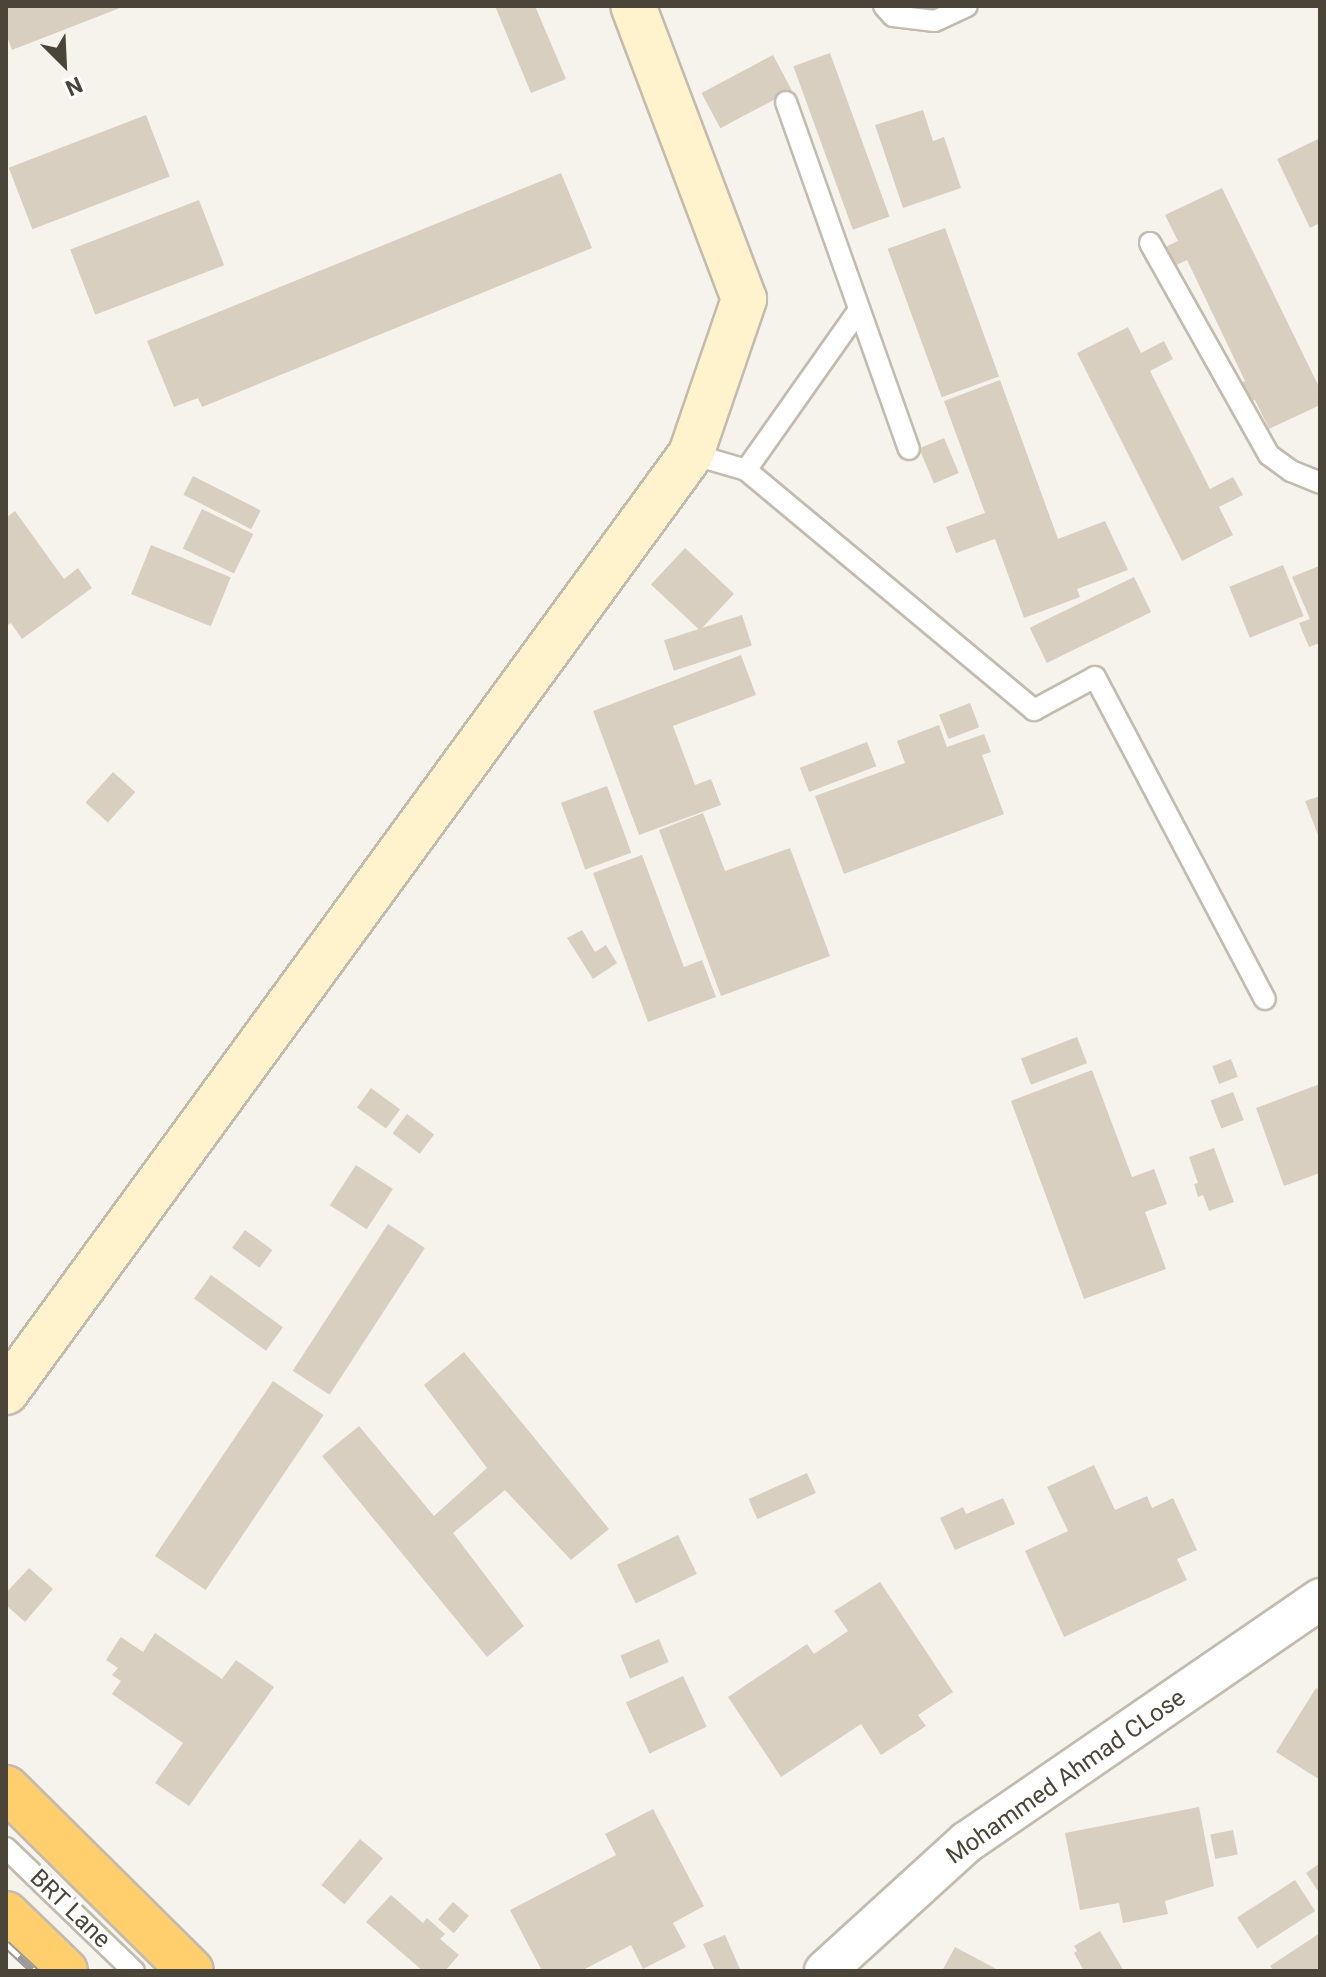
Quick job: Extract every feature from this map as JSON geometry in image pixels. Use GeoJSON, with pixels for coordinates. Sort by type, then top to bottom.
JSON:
{"type":"FeatureCollection","features":[{"type":"Feature","properties":{"kind":"highway"},"geometry":{"type":"LineString","coordinates":[[7,1787],[191,1971]]}},
{"type":"Feature","properties":{"kind":"highway"},"geometry":{"type":"LineString","coordinates":[[6,1914],[65,1971]]}},
{"type":"Feature","properties":{"kind":"street"},"geometry":{"type":"LineString","coordinates":[[6,1392],[691,454],[744,299],[633,6]]}},
{"type":"Feature","properties":{"kind":"street","name":"Mohammed Ahmad CLose"},"geometry":{"type":"LineString","coordinates":[[825,1971],[967,1842],[1320,1599]]}},
{"type":"Feature","properties":{"kind":"lane"},"geometry":{"type":"LineString","coordinates":[[884,6],[893,16],[935,21],[967,6]]}},
{"type":"Feature","properties":{"kind":"lane"},"geometry":{"type":"LineString","coordinates":[[786,102],[909,449]]}},
{"type":"Feature","properties":{"kind":"lane"},"geometry":{"type":"LineString","coordinates":[[1150,243],[1269,455],[1291,471],[1320,483]]}},
{"type":"Feature","properties":{"kind":"lane"},"geometry":{"type":"LineString","coordinates":[[746,470],[859,310]]}},
{"type":"Feature","properties":{"kind":"lane"},"geometry":{"type":"LineString","coordinates":[[691,454],[746,470],[1034,710],[1095,677],[1265,999]]}},
{"type":"Feature","properties":{"kind":"lane","name":"BRT Lane"},"geometry":{"type":"LineString","coordinates":[[6,1848],[134,1971]]}},
{"type":"Feature","properties":{"kind":"building"},"geometry":{"type":"Polygon","coordinates":[[[6,6],[125,6],[12,50],[6,34],[6,6]]]}},
{"type":"Feature","properties":{"kind":"building"},"geometry":{"type":"Polygon","coordinates":[[[495,6],[535,6],[566,79],[531,93],[495,6]]]}},
{"type":"Feature","properties":{"kind":"building"},"geometry":{"type":"Polygon","coordinates":[[[830,53],[890,217],[853,230],[793,66],[830,53]]]}},
{"type":"Feature","properties":{"kind":"building"},"geometry":{"type":"Polygon","coordinates":[[[773,55],[792,90],[720,128],[701,93],[773,55]]]}},
{"type":"Feature","properties":{"kind":"building"},"geometry":{"type":"Polygon","coordinates":[[[923,110],[933,141],[944,137],[961,188],[903,208],[875,125],[923,110]]]}},
{"type":"Feature","properties":{"kind":"building"},"geometry":{"type":"Polygon","coordinates":[[[146,115],[170,177],[32,229],[9,168],[146,115]]]}},
{"type":"Feature","properties":{"kind":"building"},"geometry":{"type":"Polygon","coordinates":[[[1320,138],[1320,223],[1310,228],[1277,159],[1320,138]]]}},
{"type":"Feature","properties":{"kind":"building"},"geometry":{"type":"Polygon","coordinates":[[[561,173],[592,248],[202,407],[198,398],[174,407],[147,341],[561,173]]]}},
{"type":"Feature","properties":{"kind":"building"},"geometry":{"type":"Polygon","coordinates":[[[1222,188],[1320,389],[1320,405],[1269,429],[1255,400],[1244,405],[1235,386],[1245,381],[1187,260],[1166,270],[1157,251],[1178,241],[1165,215],[1222,188]]]}},
{"type":"Feature","properties":{"kind":"building"},"geometry":{"type":"Polygon","coordinates":[[[199,200],[224,265],[95,315],[70,249],[199,200]]]}},
{"type":"Feature","properties":{"kind":"building"},"geometry":{"type":"Polygon","coordinates":[[[945,228],[999,376],[942,397],[888,249],[945,228]]]}},
{"type":"Feature","properties":{"kind":"building"},"geometry":{"type":"Polygon","coordinates":[[[1128,327],[1141,353],[1164,341],[1173,359],[1150,371],[1210,489],[1233,477],[1243,495],[1219,507],[1233,535],[1182,561],[1077,353],[1128,327]]]}},
{"type":"Feature","properties":{"kind":"building"},"geometry":{"type":"Polygon","coordinates":[[[1000,380],[1058,539],[1105,521],[1128,570],[1077,589],[1080,597],[1024,618],[995,539],[956,553],[946,527],[985,513],[944,401],[1000,380]]]}},
{"type":"Feature","properties":{"kind":"building"},"geometry":{"type":"Polygon","coordinates":[[[944,438],[959,473],[934,484],[919,449],[944,438]]]}},
{"type":"Feature","properties":{"kind":"building"},"geometry":{"type":"Polygon","coordinates":[[[193,476],[261,511],[251,529],[183,495],[193,476]]]}},
{"type":"Feature","properties":{"kind":"building"},"geometry":{"type":"Polygon","coordinates":[[[202,509],[253,534],[234,574],[183,549],[202,509]]]}},
{"type":"Feature","properties":{"kind":"building"},"geometry":{"type":"Polygon","coordinates":[[[15,511],[64,579],[78,568],[92,588],[22,639],[11,623],[6,626],[6,518],[15,511]]]}},
{"type":"Feature","properties":{"kind":"building"},"geometry":{"type":"Polygon","coordinates":[[[151,545],[231,577],[211,626],[131,594],[151,545]]]}},
{"type":"Feature","properties":{"kind":"building"},"geometry":{"type":"Polygon","coordinates":[[[685,548],[734,594],[700,630],[651,585],[685,548]]]}},
{"type":"Feature","properties":{"kind":"building"},"geometry":{"type":"Polygon","coordinates":[[[1283,565],[1304,616],[1250,638],[1229,587],[1283,565]]]}},
{"type":"Feature","properties":{"kind":"building"},"geometry":{"type":"Polygon","coordinates":[[[1319,566],[1320,643],[1309,647],[1299,623],[1310,619],[1292,577],[1319,566]]]}},
{"type":"Feature","properties":{"kind":"building"},"geometry":{"type":"Polygon","coordinates":[[[1134,577],[1151,612],[1047,663],[1030,628],[1134,577]]]}},
{"type":"Feature","properties":{"kind":"building"},"geometry":{"type":"Polygon","coordinates":[[[742,615],[752,645],[674,671],[664,640],[742,615]]]}},
{"type":"Feature","properties":{"kind":"building"},"geometry":{"type":"Polygon","coordinates":[[[741,655],[756,695],[673,726],[695,785],[711,779],[721,805],[639,835],[593,711],[741,655]]]}},
{"type":"Feature","properties":{"kind":"building"},"geometry":{"type":"Polygon","coordinates":[[[970,703],[979,727],[949,739],[939,715],[970,703]]]}},
{"type":"Feature","properties":{"kind":"building"},"geometry":{"type":"Polygon","coordinates":[[[939,725],[947,747],[984,734],[991,752],[982,755],[1004,814],[844,874],[815,796],[905,763],[897,741],[939,725]]]}},
{"type":"Feature","properties":{"kind":"building"},"geometry":{"type":"Polygon","coordinates":[[[867,742],[876,766],[809,792],[800,768],[867,742]]]}},
{"type":"Feature","properties":{"kind":"building"},"geometry":{"type":"Polygon","coordinates":[[[113,772],[135,792],[108,823],[86,802],[113,772]]]}},
{"type":"Feature","properties":{"kind":"building"},"geometry":{"type":"Polygon","coordinates":[[[607,786],[631,853],[585,869],[561,803],[607,786]]]}},
{"type":"Feature","properties":{"kind":"building"},"geometry":{"type":"Polygon","coordinates":[[[1320,796],[1320,840],[1305,801],[1320,796]]]}},
{"type":"Feature","properties":{"kind":"building"},"geometry":{"type":"Polygon","coordinates":[[[703,813],[725,871],[790,848],[830,956],[721,996],[659,830],[703,813]]]}},
{"type":"Feature","properties":{"kind":"building"},"geometry":{"type":"Polygon","coordinates":[[[642,855],[684,967],[702,960],[716,997],[648,1022],[593,873],[642,855]]]}},
{"type":"Feature","properties":{"kind":"building"},"geometry":{"type":"Polygon","coordinates":[[[582,930],[595,952],[606,945],[617,963],[593,979],[567,938],[582,930]]]}},
{"type":"Feature","properties":{"kind":"building"},"geometry":{"type":"Polygon","coordinates":[[[1077,1037],[1087,1063],[1031,1085],[1021,1059],[1077,1037]]]}},
{"type":"Feature","properties":{"kind":"building"},"geometry":{"type":"Polygon","coordinates":[[[1231,1059],[1238,1077],[1219,1084],[1212,1066],[1231,1059]]]}},
{"type":"Feature","properties":{"kind":"building"},"geometry":{"type":"Polygon","coordinates":[[[1092,1070],[1132,1177],[1154,1169],[1167,1204],[1145,1212],[1166,1269],[1084,1299],[1011,1101],[1092,1070]]]}},
{"type":"Feature","properties":{"kind":"building"},"geometry":{"type":"Polygon","coordinates":[[[1320,1084],[1320,1173],[1284,1186],[1256,1108],[1320,1084]]]}},
{"type":"Feature","properties":{"kind":"building"},"geometry":{"type":"Polygon","coordinates":[[[371,1088],[400,1109],[386,1129],[357,1107],[371,1088]]]}},
{"type":"Feature","properties":{"kind":"building"},"geometry":{"type":"Polygon","coordinates":[[[1233,1092],[1244,1120],[1221,1129],[1211,1101],[1233,1092]]]}},
{"type":"Feature","properties":{"kind":"building"},"geometry":{"type":"Polygon","coordinates":[[[407,1114],[434,1134],[420,1154],[393,1133],[407,1114]]]}},
{"type":"Feature","properties":{"kind":"building"},"geometry":{"type":"Polygon","coordinates":[[[1214,1148],[1234,1202],[1209,1211],[1203,1195],[1198,1197],[1194,1184],[1198,1183],[1189,1157],[1214,1148]]]}},
{"type":"Feature","properties":{"kind":"building"},"geometry":{"type":"Polygon","coordinates":[[[356,1165],[393,1189],[367,1229],[330,1205],[356,1165]]]}},
{"type":"Feature","properties":{"kind":"building"},"geometry":{"type":"Polygon","coordinates":[[[388,1224],[425,1248],[330,1395],[293,1371],[388,1224]]]}},
{"type":"Feature","properties":{"kind":"building"},"geometry":{"type":"Polygon","coordinates":[[[245,1230],[273,1250],[260,1268],[232,1248],[245,1230]]]}},
{"type":"Feature","properties":{"kind":"building"},"geometry":{"type":"Polygon","coordinates":[[[211,1275],[283,1327],[266,1351],[194,1298],[211,1275]]]}},
{"type":"Feature","properties":{"kind":"building"},"geometry":{"type":"Polygon","coordinates":[[[464,1352],[609,1529],[571,1560],[505,1490],[453,1533],[524,1626],[487,1657],[322,1456],[359,1426],[434,1516],[487,1468],[424,1385],[464,1352]]]}},
{"type":"Feature","properties":{"kind":"building"},"geometry":{"type":"Polygon","coordinates":[[[273,1381],[324,1415],[206,1590],[155,1556],[273,1381]]]}},
{"type":"Feature","properties":{"kind":"building"},"geometry":{"type":"Polygon","coordinates":[[[1094,1465],[1115,1510],[1147,1496],[1152,1508],[1173,1498],[1197,1550],[1177,1559],[1187,1580],[1064,1637],[1025,1551],[1068,1531],[1047,1487],[1094,1465]]]}},
{"type":"Feature","properties":{"kind":"building"},"geometry":{"type":"Polygon","coordinates":[[[807,1473],[816,1493],[757,1519],[749,1499],[807,1473]]]}},
{"type":"Feature","properties":{"kind":"building"},"geometry":{"type":"Polygon","coordinates":[[[1003,1498],[1015,1524],[955,1550],[940,1518],[963,1507],[966,1514],[1003,1498]]]}},
{"type":"Feature","properties":{"kind":"building"},"geometry":{"type":"Polygon","coordinates":[[[678,1535],[697,1574],[636,1603],[617,1565],[678,1535]]]}},
{"type":"Feature","properties":{"kind":"building"},"geometry":{"type":"Polygon","coordinates":[[[29,1568],[53,1589],[25,1622],[6,1605],[6,1593],[29,1568]]]}},
{"type":"Feature","properties":{"kind":"building"},"geometry":{"type":"Polygon","coordinates":[[[880,1582],[953,1692],[918,1715],[926,1726],[881,1755],[861,1724],[781,1777],[728,1697],[807,1644],[814,1654],[848,1631],[834,1611],[880,1582]]]}},
{"type":"Feature","properties":{"kind":"building"},"geometry":{"type":"Polygon","coordinates":[[[155,1633],[222,1679],[236,1660],[274,1687],[189,1806],[155,1783],[183,1743],[112,1694],[121,1681],[112,1675],[118,1668],[106,1660],[118,1641],[121,1637],[143,1652],[155,1633]]]}},
{"type":"Feature","properties":{"kind":"building"},"geometry":{"type":"Polygon","coordinates":[[[659,1639],[669,1662],[630,1678],[620,1655],[659,1639]]]}},
{"type":"Feature","properties":{"kind":"building"},"geometry":{"type":"Polygon","coordinates":[[[683,1676],[707,1727],[650,1753],[626,1703],[683,1676]]]}},
{"type":"Feature","properties":{"kind":"building"},"geometry":{"type":"Polygon","coordinates":[[[1316,1688],[1320,1690],[1320,1780],[1276,1752],[1316,1688]]]}},
{"type":"Feature","properties":{"kind":"building"},"geometry":{"type":"Polygon","coordinates":[[[1199,1807],[1214,1886],[1165,1901],[1168,1914],[1123,1923],[1119,1903],[1080,1910],[1065,1833],[1199,1807]]]}},
{"type":"Feature","properties":{"kind":"building"},"geometry":{"type":"Polygon","coordinates":[[[653,1809],[704,1906],[673,1923],[686,1947],[643,1969],[631,1945],[581,1971],[542,1971],[510,1910],[616,1855],[605,1834],[653,1809]]]}},
{"type":"Feature","properties":{"kind":"building"},"geometry":{"type":"Polygon","coordinates":[[[1233,1830],[1238,1855],[1215,1859],[1210,1834],[1233,1830]]]}},
{"type":"Feature","properties":{"kind":"building"},"geometry":{"type":"Polygon","coordinates":[[[360,1839],[383,1858],[344,1904],[321,1885],[360,1839]]]}},
{"type":"Feature","properties":{"kind":"building"},"geometry":{"type":"Polygon","coordinates":[[[1320,1863],[1320,1894],[1306,1873],[1320,1863]]]}},
{"type":"Feature","properties":{"kind":"building"},"geometry":{"type":"Polygon","coordinates":[[[1295,1880],[1315,1911],[1257,1949],[1237,1918],[1295,1880]]]}},
{"type":"Feature","properties":{"kind":"building"},"geometry":{"type":"Polygon","coordinates":[[[391,1895],[423,1923],[427,1918],[445,1934],[440,1939],[459,1955],[445,1971],[423,1971],[366,1922],[391,1895]]]}},
{"type":"Feature","properties":{"kind":"building"},"geometry":{"type":"Polygon","coordinates":[[[453,1902],[469,1916],[454,1933],[438,1919],[453,1902]]]}},
{"type":"Feature","properties":{"kind":"building"},"geometry":{"type":"Polygon","coordinates":[[[1100,1931],[1124,1971],[1084,1971],[1074,1953],[1077,1951],[1074,1946],[1100,1931]]]}},
{"type":"Feature","properties":{"kind":"building"},"geometry":{"type":"Polygon","coordinates":[[[1320,1933],[1320,1971],[1274,1971],[1270,1966],[1320,1933]]]}},
{"type":"Feature","properties":{"kind":"building"},"geometry":{"type":"Polygon","coordinates":[[[725,1935],[740,1969],[715,1971],[703,1944],[725,1935]]]}},
{"type":"Feature","properties":{"kind":"building"},"geometry":{"type":"Polygon","coordinates":[[[955,1947],[1000,1971],[942,1971],[955,1947]]]}},
{"type":"Feature","properties":{"kind":"railway"},"geometry":{"type":"LineString","coordinates":[[6,1944],[35,1971]]}}]}
